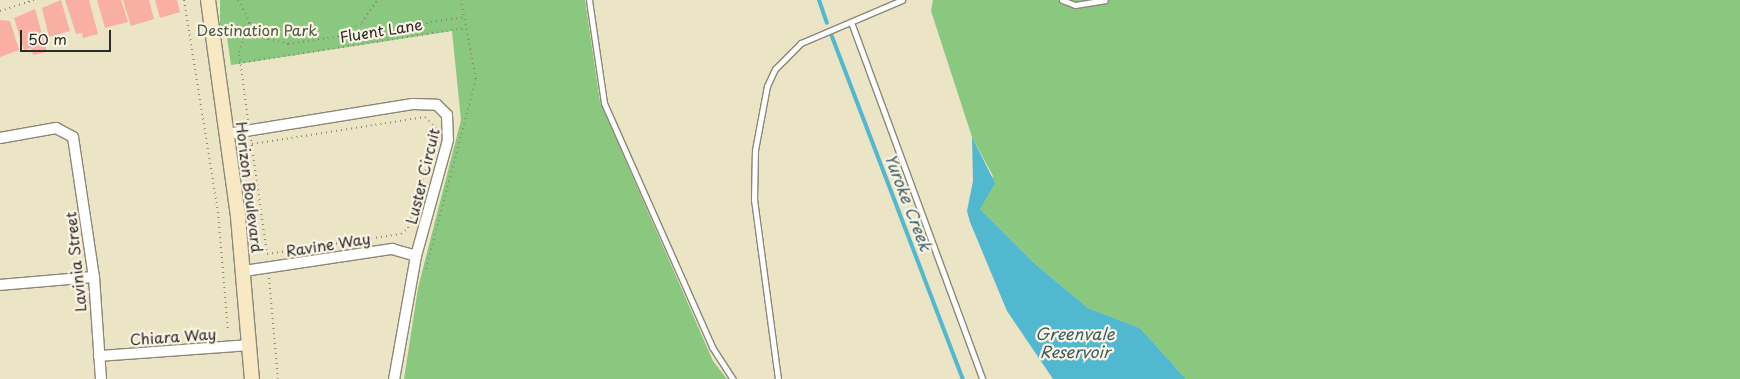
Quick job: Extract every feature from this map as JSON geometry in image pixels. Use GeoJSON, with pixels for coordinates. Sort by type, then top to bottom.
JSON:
{"type":"FeatureCollection","features":[{"type":"Feature","properties":{"kind":"street","name":"Horizon Boulevard"},"geometry":{"type":"LineString","coordinates":[[208,0],[244,271],[252,379]]}},
{"type":"Feature","properties":{"kind":"street","name":"Luster Circuit"},"geometry":{"type":"LineString","coordinates":[[227,134],[413,104],[442,108],[451,125],[416,256],[394,379]]}},
{"type":"Feature","properties":{"kind":"street","name":"Lavinia Street"},"geometry":{"type":"LineString","coordinates":[[0,138],[61,128],[69,131],[75,142],[94,277],[101,379]]}},
{"type":"Feature","properties":{"kind":"street","name":"Ravine Way"},"geometry":{"type":"LineString","coordinates":[[244,271],[392,249],[416,256]]}},
{"type":"Feature","properties":{"kind":"street"},"geometry":{"type":"LineString","coordinates":[[0,285],[94,277]]}},
{"type":"Feature","properties":{"kind":"street","name":"Chiara Way"},"geometry":{"type":"LineString","coordinates":[[99,356],[249,345]]}},
{"type":"Feature","properties":{"kind":"lane"},"geometry":{"type":"LineString","coordinates":[[589,0],[604,103],[712,347],[733,379]]}},
{"type":"Feature","properties":{"kind":"lane"},"geometry":{"type":"LineString","coordinates":[[778,379],[754,200],[762,101],[774,69],[786,55],[819,33],[851,22],[902,0]]}},
{"type":"Feature","properties":{"kind":"lane"},"geometry":{"type":"LineString","coordinates":[[1062,0],[1075,5],[1105,0]]}},
{"type":"Feature","properties":{"kind":"lane"},"geometry":{"type":"LineString","coordinates":[[851,22],[982,379]]}},
{"type":"Feature","properties":{"kind":"path"},"geometry":{"type":"LineString","coordinates":[[0,11],[34,0]]}},
{"type":"Feature","properties":{"kind":"path"},"geometry":{"type":"LineString","coordinates":[[184,0],[218,212],[228,332]]}},
{"type":"Feature","properties":{"kind":"path"},"geometry":{"type":"LineString","coordinates":[[238,0],[249,23],[268,39],[288,44],[465,17]]}},
{"type":"Feature","properties":{"kind":"path"},"geometry":{"type":"LineString","coordinates":[[335,38],[362,23],[377,0]]}},
{"type":"Feature","properties":{"kind":"path"},"geometry":{"type":"LineString","coordinates":[[248,122],[239,64],[249,23]]}},
{"type":"Feature","properties":{"kind":"path","name":"Fluent Lane"},"geometry":{"type":"LineString","coordinates":[[239,64],[467,28]]}},
{"type":"Feature","properties":{"kind":"path"},"geometry":{"type":"LineString","coordinates":[[252,144],[425,117],[437,130],[408,228],[401,234],[267,254]]}},
{"type":"Feature","properties":{"kind":"path"},"geometry":{"type":"LineString","coordinates":[[251,138],[267,260]]}},
{"type":"Feature","properties":{"kind":"path"},"geometry":{"type":"LineString","coordinates":[[268,275],[278,379]]}},
{"type":"Feature","properties":{"kind":"green space","name":"Destination Park"},"geometry":{"type":"Polygon","coordinates":[[[220,0],[585,0],[600,102],[713,361],[727,379],[404,379],[418,288],[461,120],[452,31],[231,65],[226,31],[220,27],[220,0]]]}},
{"type":"Feature","properties":{"kind":"green space"},"geometry":{"type":"Polygon","coordinates":[[[933,0],[1740,0],[1740,379],[1186,379],[1140,328],[1088,308],[1033,262],[980,209],[993,176],[972,137],[931,11],[933,0]]]}},
{"type":"Feature","properties":{"kind":"water","name":"Greenvale Reservoir"},"geometry":{"type":"Polygon","coordinates":[[[972,137],[995,183],[980,209],[1033,262],[1088,308],[1140,328],[1186,379],[1053,379],[1007,311],[970,222],[967,211],[973,181],[972,137]]]}},
{"type":"Feature","properties":{"kind":"building"},"geometry":{"type":"Polygon","coordinates":[[[61,0],[70,31],[49,37],[42,8],[61,0]]]}},
{"type":"Feature","properties":{"kind":"building"},"geometry":{"type":"Polygon","coordinates":[[[65,0],[89,0],[98,34],[83,38],[82,33],[76,34],[65,0]]]}},
{"type":"Feature","properties":{"kind":"building"},"geometry":{"type":"Polygon","coordinates":[[[97,0],[121,0],[128,22],[105,28],[97,0]]]}},
{"type":"Feature","properties":{"kind":"building"},"geometry":{"type":"Polygon","coordinates":[[[123,0],[149,0],[154,19],[131,26],[123,0]]]}},
{"type":"Feature","properties":{"kind":"building"},"geometry":{"type":"Polygon","coordinates":[[[155,0],[177,0],[180,12],[160,18],[155,0]]]}},
{"type":"Feature","properties":{"kind":"building"},"geometry":{"type":"Polygon","coordinates":[[[35,9],[47,52],[33,55],[31,48],[24,50],[14,18],[35,9]]]}},
{"type":"Feature","properties":{"kind":"building"},"geometry":{"type":"Polygon","coordinates":[[[0,20],[10,21],[19,50],[0,57],[0,20]]]}},
{"type":"Feature","properties":{"kind":"waterway"},"geometry":{"type":"LineString","coordinates":[[819,0],[827,23]]}},
{"type":"Feature","properties":{"kind":"waterway","name":"Yuroke Creek"},"geometry":{"type":"LineString","coordinates":[[831,34],[963,379]]}}]}
